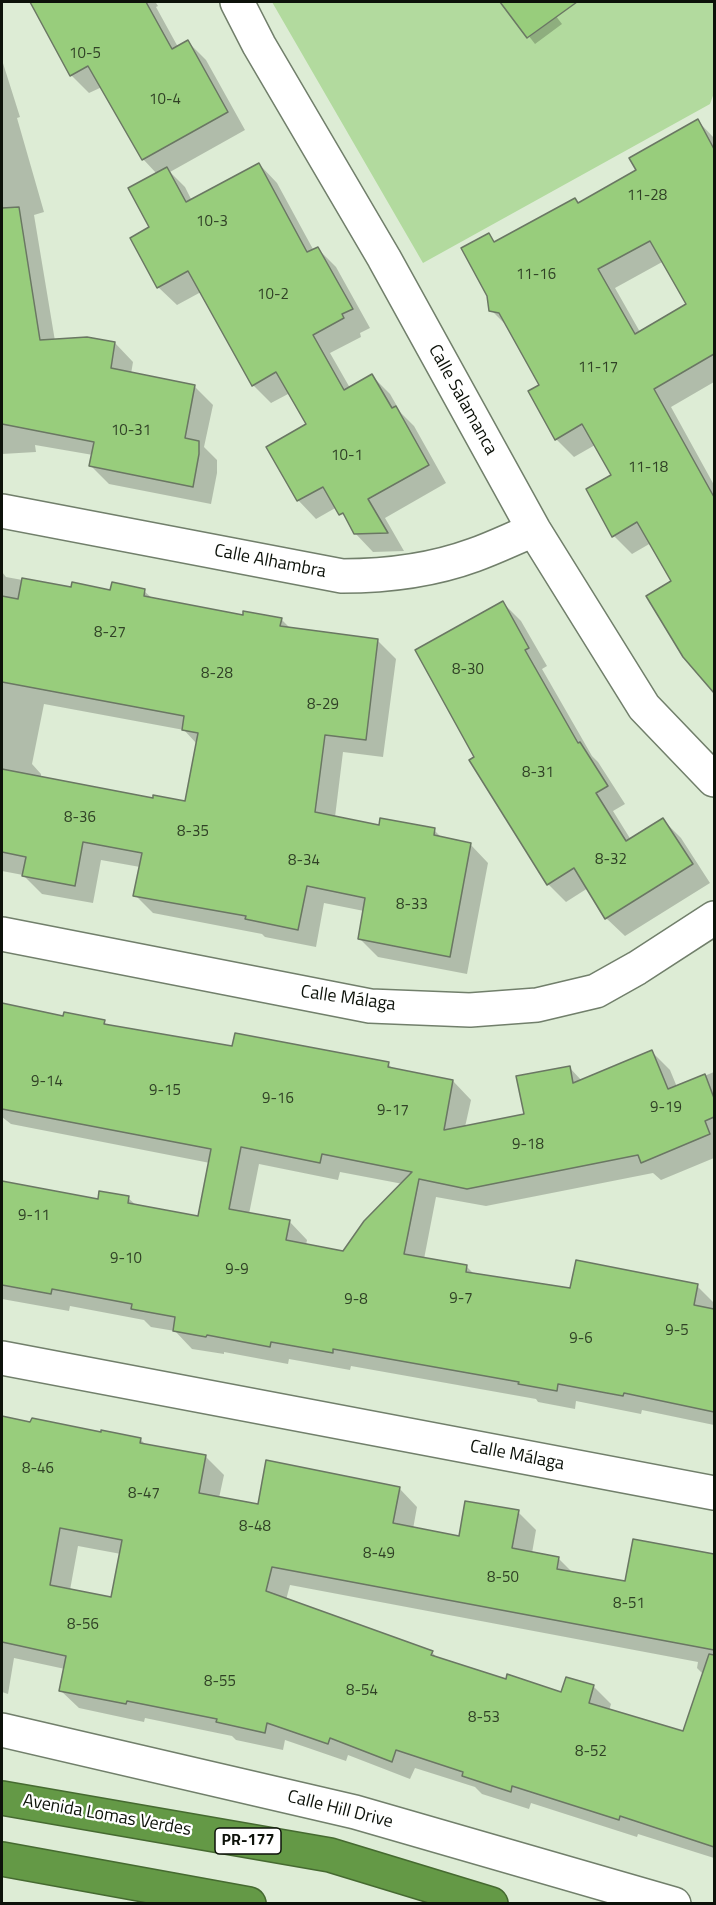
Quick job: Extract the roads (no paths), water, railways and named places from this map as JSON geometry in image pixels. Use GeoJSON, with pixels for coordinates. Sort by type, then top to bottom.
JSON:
{"type":"FeatureCollection","features":[{"type":"Feature","properties":{"kind":"highway","name":"Avenida Lomas Verdes"},"geometry":{"type":"LineString","coordinates":[[2,1798],[330,1855],[491,1904]]}},
{"type":"Feature","properties":{"kind":"highway"},"geometry":{"type":"LineString","coordinates":[[2,1859],[249,1904]]}},
{"type":"Feature","properties":{"kind":"street","name":"Calle Salamanca"},"geometry":{"type":"LineString","coordinates":[[237,2],[265,55],[390,268],[534,530],[644,707],[714,780]]}},
{"type":"Feature","properties":{"kind":"street","name":"Calle Alhambra"},"geometry":{"type":"LineString","coordinates":[[2,511],[342,576],[378,576],[423,568],[473,556],[534,530]]}},
{"type":"Feature","properties":{"kind":"street","name":"Calle Málaga"},"geometry":{"type":"LineString","coordinates":[[2,934],[370,1006],[470,1010],[537,1005],[596,991],[637,968],[714,918]]}},
{"type":"Feature","properties":{"kind":"street","name":"Calle Málaga"},"geometry":{"type":"LineString","coordinates":[[2,1358],[714,1493]]}},
{"type":"Feature","properties":{"kind":"street","name":"Calle Hill Drive"},"geometry":{"type":"LineString","coordinates":[[2,1730],[355,1812],[675,1904]]}}]}
